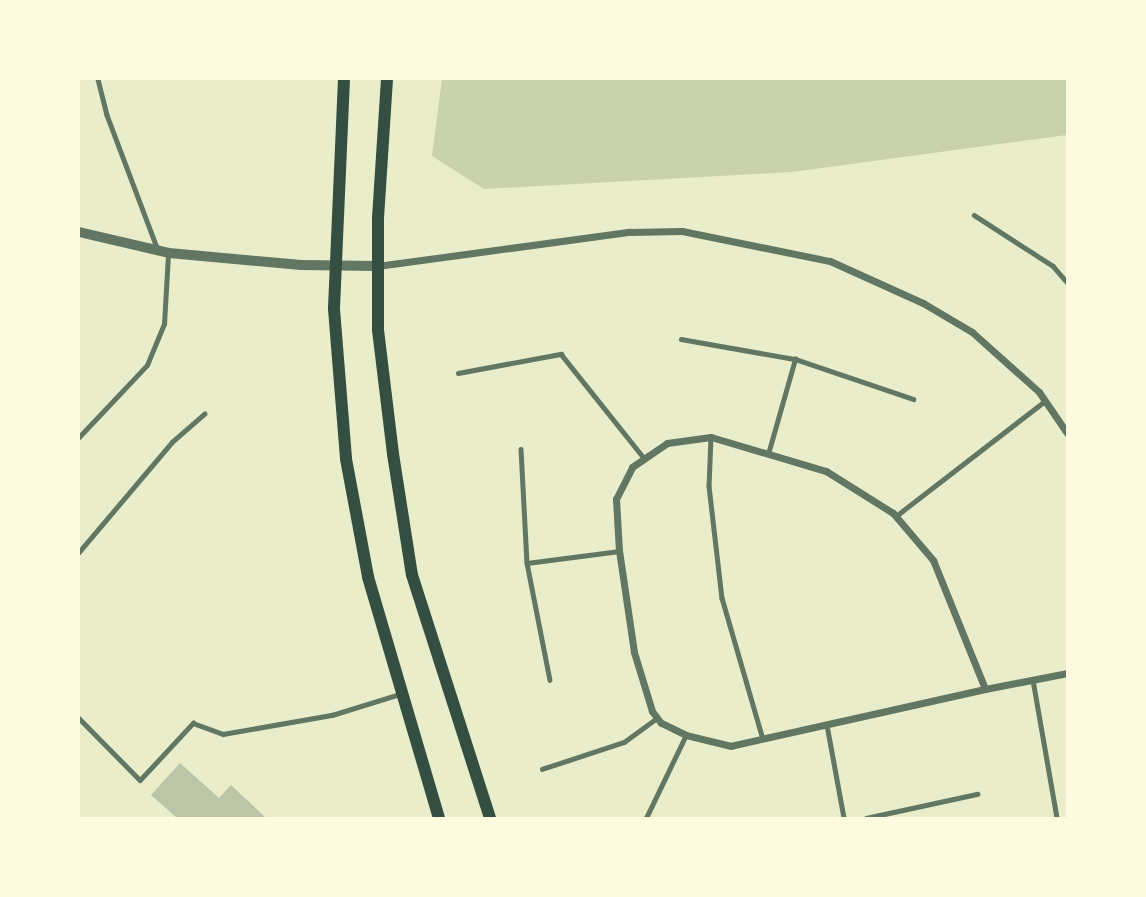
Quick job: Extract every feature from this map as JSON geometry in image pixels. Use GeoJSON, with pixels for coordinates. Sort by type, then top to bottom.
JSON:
{"type":"FeatureCollection","features":[{"type":"Feature","properties":{"kind":"main road"},"geometry":{"type":"LineString","coordinates":[[344,79],[334,309],[346,459],[368,577],[439,818]]}},
{"type":"Feature","properties":{"kind":"main road"},"geometry":{"type":"LineString","coordinates":[[387,79],[377,266],[378,330],[393,454],[412,575],[490,818]]}},
{"type":"Feature","properties":{"kind":"street"},"geometry":{"type":"LineString","coordinates":[[79,232],[163,252],[335,266],[377,266],[630,232],[682,231],[732,240],[830,261],[923,303],[972,331],[1045,401],[1067,433]]}},
{"type":"Feature","properties":{"kind":"street"},"geometry":{"type":"LineString","coordinates":[[985,689],[933,561],[895,517],[826,471],[711,437],[667,443],[632,467],[616,499],[619,551],[634,652],[652,711],[657,718],[686,736],[731,746],[1067,673]]}},
{"type":"Feature","properties":{"kind":"lane"},"geometry":{"type":"LineString","coordinates":[[79,437],[147,365],[164,324],[163,252],[107,115],[98,79]]}},
{"type":"Feature","properties":{"kind":"lane"},"geometry":{"type":"LineString","coordinates":[[974,215],[1053,266],[1067,282]]}},
{"type":"Feature","properties":{"kind":"lane"},"geometry":{"type":"LineString","coordinates":[[681,339],[795,359],[913,399]]}},
{"type":"Feature","properties":{"kind":"lane"},"geometry":{"type":"LineString","coordinates":[[458,373],[561,354],[645,459]]}},
{"type":"Feature","properties":{"kind":"lane"},"geometry":{"type":"LineString","coordinates":[[768,454],[795,359]]}},
{"type":"Feature","properties":{"kind":"lane"},"geometry":{"type":"LineString","coordinates":[[895,517],[1045,401]]}},
{"type":"Feature","properties":{"kind":"lane"},"geometry":{"type":"LineString","coordinates":[[79,552],[172,442],[204,414]]}},
{"type":"Feature","properties":{"kind":"lane"},"geometry":{"type":"LineString","coordinates":[[711,437],[709,486],[722,598],[763,739]]}},
{"type":"Feature","properties":{"kind":"lane"},"geometry":{"type":"LineString","coordinates":[[521,449],[527,563],[550,680]]}},
{"type":"Feature","properties":{"kind":"lane"},"geometry":{"type":"LineString","coordinates":[[527,563],[619,551]]}},
{"type":"Feature","properties":{"kind":"lane"},"geometry":{"type":"LineString","coordinates":[[1033,680],[1057,818]]}},
{"type":"Feature","properties":{"kind":"lane"},"geometry":{"type":"LineString","coordinates":[[79,718],[140,780],[193,723],[223,734],[332,715],[400,693]]}},
{"type":"Feature","properties":{"kind":"lane"},"geometry":{"type":"LineString","coordinates":[[542,769],[624,742],[657,718]]}},
{"type":"Feature","properties":{"kind":"lane"},"geometry":{"type":"LineString","coordinates":[[827,724],[844,818]]}},
{"type":"Feature","properties":{"kind":"lane"},"geometry":{"type":"LineString","coordinates":[[646,818],[686,736]]}},
{"type":"Feature","properties":{"kind":"lane"},"geometry":{"type":"LineString","coordinates":[[866,818],[977,794]]}},
{"type":"Feature","properties":{"kind":"green space"},"geometry":{"type":"Polygon","coordinates":[[[442,79],[1067,79],[1067,135],[792,172],[484,189],[432,156],[442,79]]]}},
{"type":"Feature","properties":{"kind":"building"},"geometry":{"type":"Polygon","coordinates":[[[180,763],[219,798],[231,785],[266,818],[177,818],[151,795],[180,763]]]}}]}
